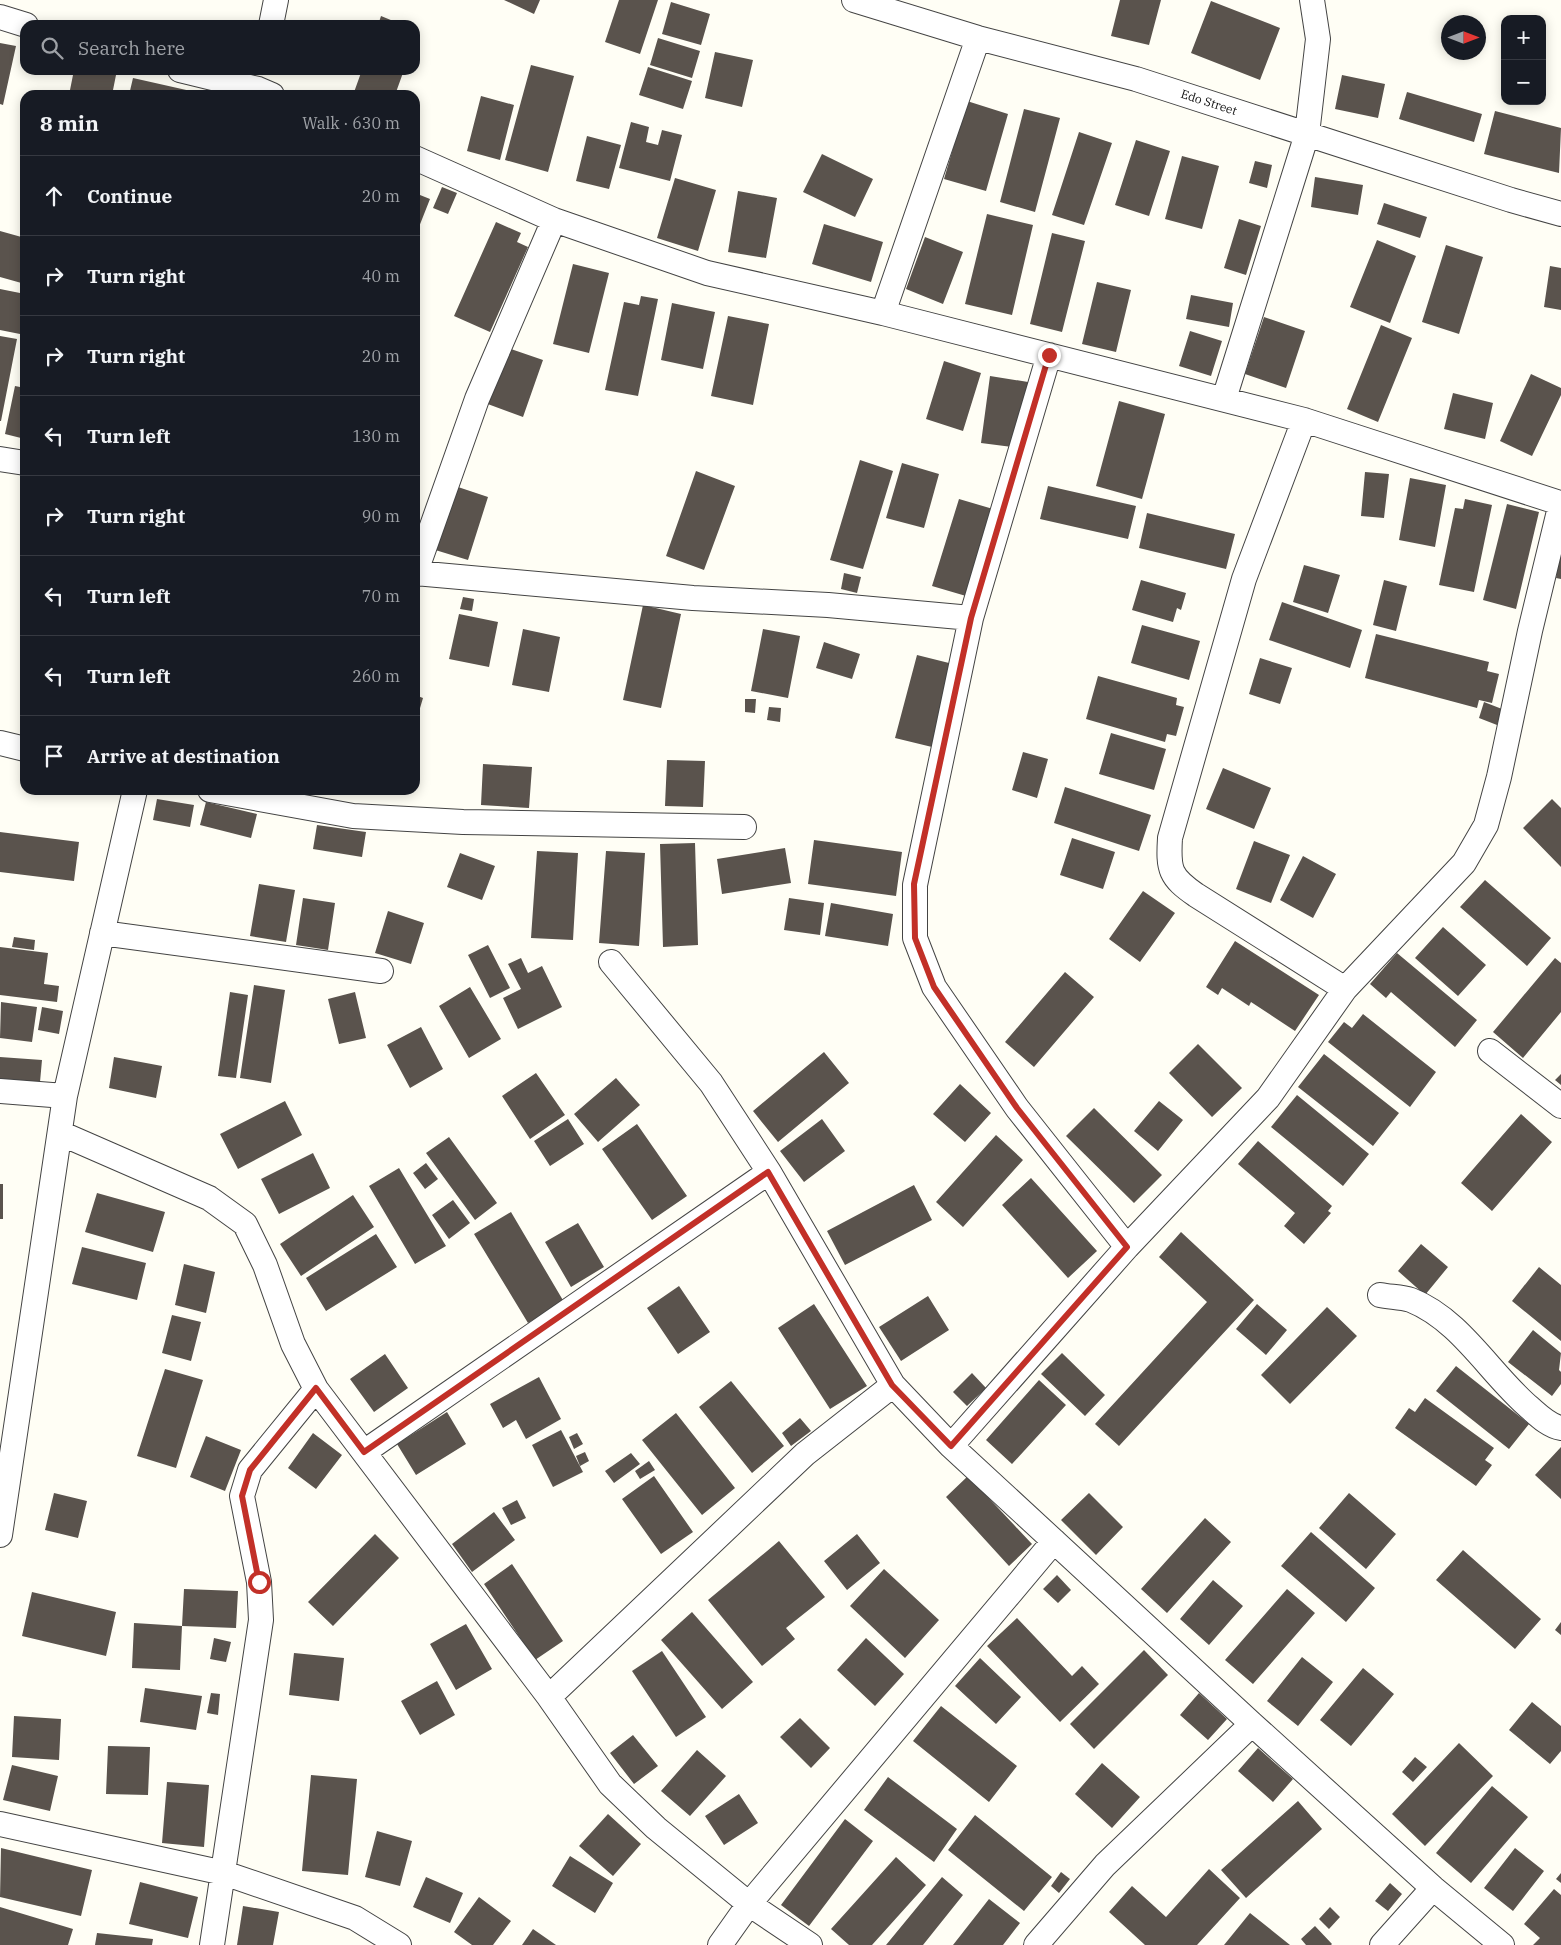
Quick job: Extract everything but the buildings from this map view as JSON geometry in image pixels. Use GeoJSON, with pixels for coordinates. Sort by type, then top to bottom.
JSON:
{"type":"FeatureCollection","features":[{"type":"Feature","properties":{"kind":"street"},"geometry":{"type":"LineString","coordinates":[[272,20],[276,0]]}},
{"type":"Feature","properties":{"kind":"street","name":"Edo Street"},"geometry":{"type":"LineString","coordinates":[[854,0],[978,38],[1136,79],[1561,214]]}},
{"type":"Feature","properties":{"kind":"street"},"geometry":{"type":"LineString","coordinates":[[1224,399],[1307,134],[1318,39],[1312,0]]}},
{"type":"Feature","properties":{"kind":"street"},"geometry":{"type":"LineString","coordinates":[[0,17],[20,23]]}},
{"type":"Feature","properties":{"kind":"street"},"geometry":{"type":"LineString","coordinates":[[883,313],[978,38]]}},
{"type":"Feature","properties":{"kind":"street"},"geometry":{"type":"LineString","coordinates":[[204,75],[262,87]]}},
{"type":"Feature","properties":{"kind":"street"},"geometry":{"type":"LineString","coordinates":[[420,160],[554,220],[707,273],[883,313],[1304,420],[1560,503],[1499,777],[1486,825],[1464,863],[1345,989],[1268,1098],[1127,1247],[951,1446]]}},
{"type":"Feature","properties":{"kind":"street"},"geometry":{"type":"LineString","coordinates":[[420,560],[476,399],[554,220]]}},
{"type":"Feature","properties":{"kind":"street"},"geometry":{"type":"LineString","coordinates":[[1049,355],[971,618],[914,884],[915,938],[934,987],[1017,1108],[1127,1247]]}},
{"type":"Feature","properties":{"kind":"street"},"geometry":{"type":"LineString","coordinates":[[1304,420],[1244,579],[1170,838],[1169,863],[1178,882],[1196,895],[1345,989]]}},
{"type":"Feature","properties":{"kind":"street"},"geometry":{"type":"LineString","coordinates":[[0,459],[20,462]]}},
{"type":"Feature","properties":{"kind":"street"},"geometry":{"type":"LineString","coordinates":[[420,574],[694,598],[889,609],[971,618]]}},
{"type":"Feature","properties":{"kind":"street"},"geometry":{"type":"LineString","coordinates":[[0,743],[20,748]]}},
{"type":"Feature","properties":{"kind":"street"},"geometry":{"type":"LineString","coordinates":[[0,1535],[65,1096],[134,795]]}},
{"type":"Feature","properties":{"kind":"street"},"geometry":{"type":"LineString","coordinates":[[238,795],[353,816],[463,822],[744,827]]}},
{"type":"Feature","properties":{"kind":"street"},"geometry":{"type":"LineString","coordinates":[[102,934],[382,971]]}},
{"type":"Feature","properties":{"kind":"street"},"geometry":{"type":"LineString","coordinates":[[611,962],[711,1083],[768,1172],[892,1385],[951,1446],[1252,1724],[1433,1888],[1502,1945]]}},
{"type":"Feature","properties":{"kind":"street"},"geometry":{"type":"LineString","coordinates":[[1490,1051],[1561,1106]]}},
{"type":"Feature","properties":{"kind":"street"},"geometry":{"type":"LineString","coordinates":[[0,1091],[65,1096]]}},
{"type":"Feature","properties":{"kind":"street"},"geometry":{"type":"LineString","coordinates":[[60,1133],[209,1198],[245,1224],[265,1265],[293,1344],[316,1388],[549,1698],[610,1784],[656,1828],[749,1904],[810,1945]]}},
{"type":"Feature","properties":{"kind":"street"},"geometry":{"type":"LineString","coordinates":[[364,1452],[768,1172]]}},
{"type":"Feature","properties":{"kind":"street"},"geometry":{"type":"LineString","coordinates":[[1380,1295],[1410,1300],[1431,1312],[1455,1330],[1526,1404],[1552,1426],[1561,1428]]}},
{"type":"Feature","properties":{"kind":"street"},"geometry":{"type":"LineString","coordinates":[[549,1698],[805,1454],[892,1385]]}},
{"type":"Feature","properties":{"kind":"street"},"geometry":{"type":"LineString","coordinates":[[212,1945],[261,1620],[259,1582],[242,1496],[250,1470],[316,1388]]}},
{"type":"Feature","properties":{"kind":"street"},"geometry":{"type":"LineString","coordinates":[[720,1945],[749,1904],[1054,1541]]}},
{"type":"Feature","properties":{"kind":"street"},"geometry":{"type":"LineString","coordinates":[[1036,1945],[1105,1865],[1252,1724]]}},
{"type":"Feature","properties":{"kind":"street"},"geometry":{"type":"LineString","coordinates":[[0,1824],[224,1873],[355,1918],[399,1945]]}},
{"type":"Feature","properties":{"kind":"street"},"geometry":{"type":"LineString","coordinates":[[1382,1945],[1433,1888]]}},
{"type":"Feature","properties":{"kind":"route"},"geometry":{"type":"LineString","coordinates":[[259,1582],[246,1525],[242,1496],[250,1470],[316,1388],[364,1452],[768,1172],[892,1385],[951,1446],[1127,1247],[1017,1108],[934,987],[915,938],[914,884],[971,618],[1049,355]]}}]}
